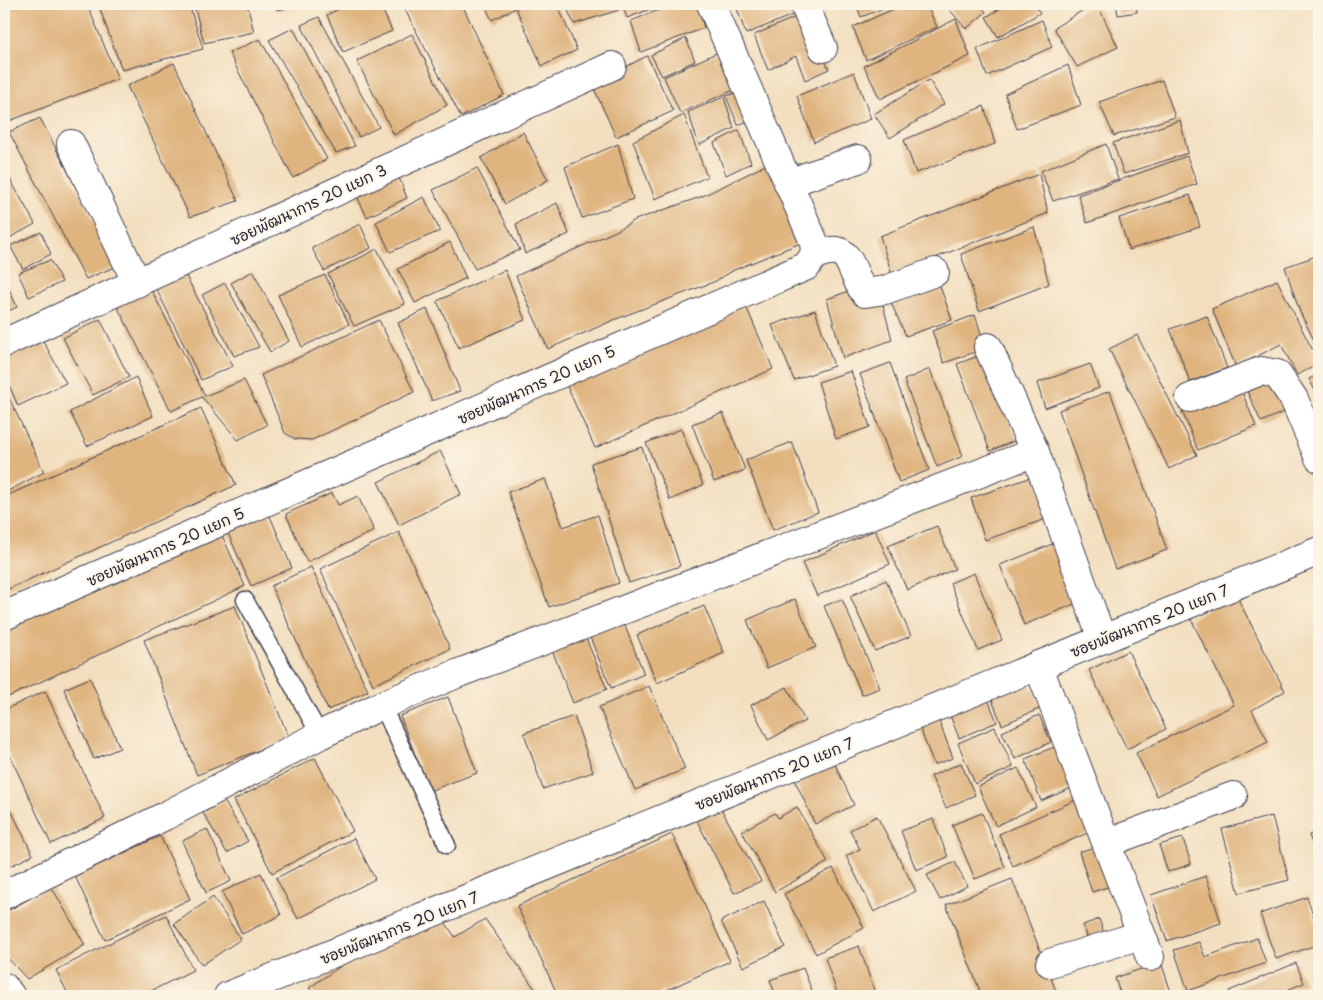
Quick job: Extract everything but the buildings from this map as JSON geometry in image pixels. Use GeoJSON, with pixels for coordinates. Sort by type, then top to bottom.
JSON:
{"type":"FeatureCollection","features":[{"type":"Feature","properties":{"kind":"street"},"geometry":{"type":"LineString","coordinates":[[711,4],[814,242],[816,254],[836,251],[842,253],[849,260],[860,288],[865,293],[885,290],[935,272]]}},
{"type":"Feature","properties":{"kind":"street"},"geometry":{"type":"LineString","coordinates":[[804,4],[823,48]]}},
{"type":"Feature","properties":{"kind":"street","name":"ซอยพัฒนาการ 20 แยก 3"},"geometry":{"type":"LineString","coordinates":[[4,343],[612,66]]}},
{"type":"Feature","properties":{"kind":"street"},"geometry":{"type":"LineString","coordinates":[[71,144],[137,283]]}},
{"type":"Feature","properties":{"kind":"street"},"geometry":{"type":"LineString","coordinates":[[788,182],[858,159]]}},
{"type":"Feature","properties":{"kind":"street","name":"ซอยพัฒนาการ 20 แยก 5"},"geometry":{"type":"LineString","coordinates":[[4,616],[806,266],[816,254]]}},
{"type":"Feature","properties":{"kind":"street"},"geometry":{"type":"LineString","coordinates":[[988,347],[1035,452],[1102,639]]}},
{"type":"Feature","properties":{"kind":"street"},"geometry":{"type":"LineString","coordinates":[[1190,398],[1261,371],[1277,374],[1294,399],[1319,458]]}},
{"type":"Feature","properties":{"kind":"street"},"geometry":{"type":"LineString","coordinates":[[4,894],[165,816],[320,735],[382,705],[459,672],[1035,452]]}},
{"type":"Feature","properties":{"kind":"street","name":"ซอยพัฒนาการ 20 แยก 7"},"geometry":{"type":"LineString","coordinates":[[228,996],[1319,550]]}},
{"type":"Feature","properties":{"kind":"street"},"geometry":{"type":"LineString","coordinates":[[1038,665],[1146,946],[1050,963]]}},
{"type":"Feature","properties":{"kind":"street"},"geometry":{"type":"LineString","coordinates":[[1106,844],[1233,796]]}},
{"type":"Feature","properties":{"kind":"street"},"geometry":{"type":"LineString","coordinates":[[4,987],[11,996]]}},
{"type":"Feature","properties":{"kind":"lane"},"geometry":{"type":"LineString","coordinates":[[245,600],[320,735]]}},
{"type":"Feature","properties":{"kind":"lane"},"geometry":{"type":"LineString","coordinates":[[382,705],[447,845]]}}]}
